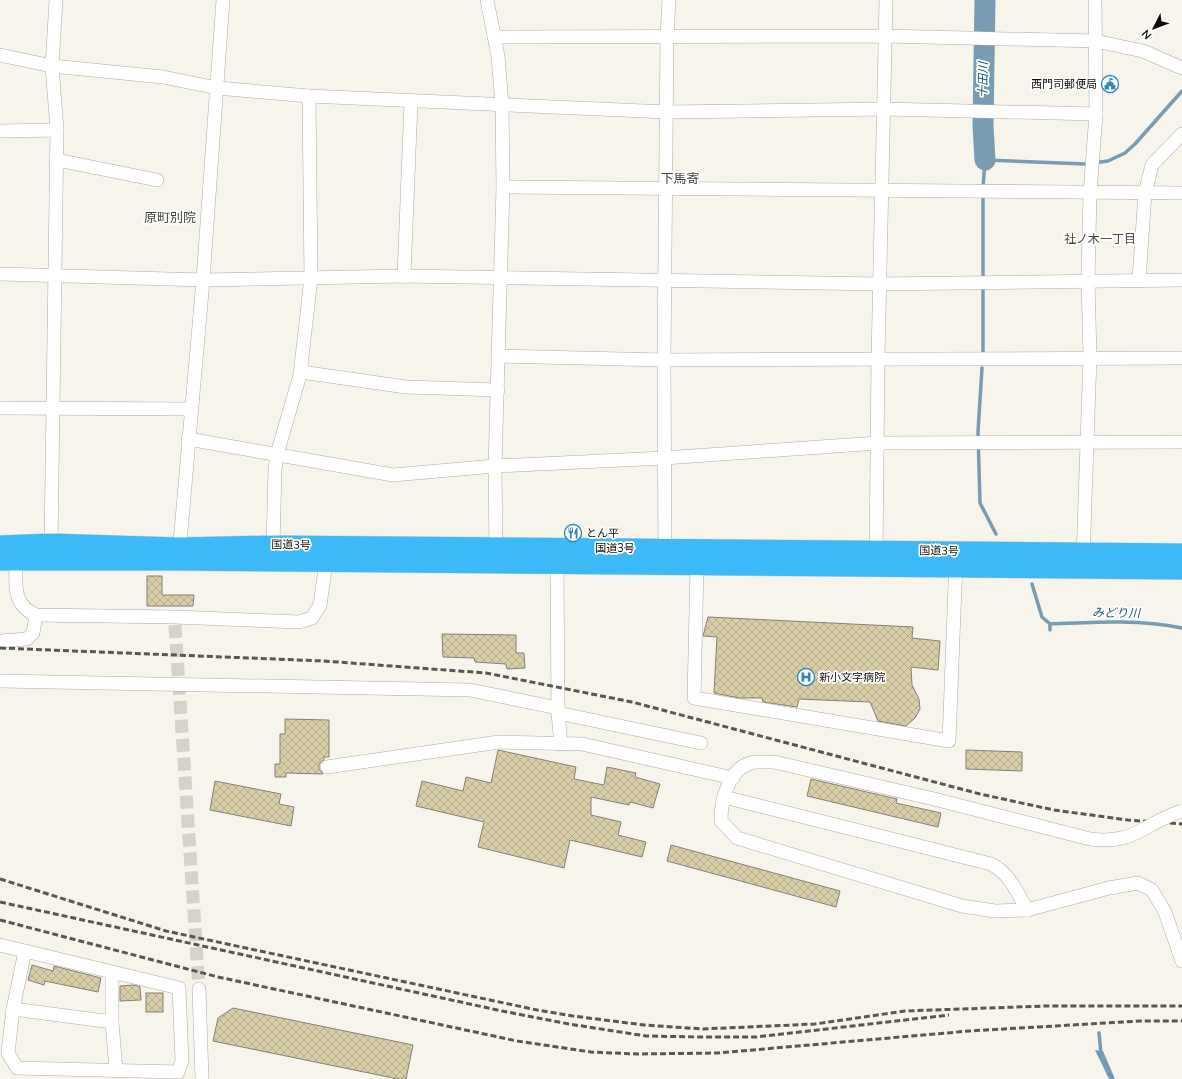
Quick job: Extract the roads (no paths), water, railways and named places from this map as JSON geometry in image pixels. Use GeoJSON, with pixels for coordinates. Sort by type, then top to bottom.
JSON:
{"type":"FeatureCollection","features":[{"type":"Feature","properties":{"kind":"highway","name":"国道3号"},"geometry":{"type":"LineString","coordinates":[[8,553],[51,543],[179,554],[273,545],[327,554]]}},
{"type":"Feature","properties":{"kind":"highway","name":"国道3号"},"geometry":{"type":"LineString","coordinates":[[8,553],[1083,560],[1182,552]]}},
{"type":"Feature","properties":{"kind":"highway","name":"国道3号"},"geometry":{"type":"LineString","coordinates":[[496,556],[557,565],[665,557],[697,566],[876,559]]}},
{"type":"Feature","properties":{"kind":"highway","name":"国道3号"},"geometry":{"type":"LineString","coordinates":[[1083,560],[1182,570]]}},
{"type":"Feature","properties":{"kind":"street"},"geometry":{"type":"LineString","coordinates":[[51,543],[57,160],[57,130],[52,66],[56,0]]}},
{"type":"Feature","properties":{"kind":"street"},"geometry":{"type":"LineString","coordinates":[[179,554],[190,409],[203,280],[223,0]]}},
{"type":"Feature","properties":{"kind":"street"},"geometry":{"type":"LineString","coordinates":[[487,0],[494,38],[502,105],[503,187],[499,279],[498,390],[495,466],[496,556]]}},
{"type":"Feature","properties":{"kind":"street"},"geometry":{"type":"LineString","coordinates":[[665,557],[664,360],[667,189],[667,36],[669,0]]}},
{"type":"Feature","properties":{"kind":"street"},"geometry":{"type":"LineString","coordinates":[[876,559],[878,358],[883,190],[886,0]]}},
{"type":"Feature","properties":{"kind":"street"},"geometry":{"type":"LineString","coordinates":[[1083,560],[1090,357],[1088,280],[1090,193],[1096,114],[1095,0]]}},
{"type":"Feature","properties":{"kind":"street"},"geometry":{"type":"LineString","coordinates":[[494,38],[885,36],[1095,41],[1143,51],[1182,68]]}},
{"type":"Feature","properties":{"kind":"street"},"geometry":{"type":"LineString","coordinates":[[0,55],[52,66],[163,77],[217,88],[309,96],[411,102],[667,112],[884,109],[1096,114]]}},
{"type":"Feature","properties":{"kind":"street"},"geometry":{"type":"LineString","coordinates":[[273,545],[275,470],[277,454],[301,372],[311,278],[309,96]]}},
{"type":"Feature","properties":{"kind":"street"},"geometry":{"type":"LineString","coordinates":[[404,276],[411,102]]}},
{"type":"Feature","properties":{"kind":"street"},"geometry":{"type":"LineString","coordinates":[[0,131],[57,130]]}},
{"type":"Feature","properties":{"kind":"street"},"geometry":{"type":"LineString","coordinates":[[1139,280],[1145,193],[1152,165],[1182,134]]}},
{"type":"Feature","properties":{"kind":"street"},"geometry":{"type":"LineString","coordinates":[[57,160],[157,180]]}},
{"type":"Feature","properties":{"kind":"street"},"geometry":{"type":"LineString","coordinates":[[503,187],[1182,193]]}},
{"type":"Feature","properties":{"kind":"street"},"geometry":{"type":"LineString","coordinates":[[0,274],[203,280],[404,276],[499,279],[880,284],[1088,280],[1182,280]]}},
{"type":"Feature","properties":{"kind":"street"},"geometry":{"type":"LineString","coordinates":[[498,356],[664,360],[1090,357],[1182,358]]}},
{"type":"Feature","properties":{"kind":"street"},"geometry":{"type":"LineString","coordinates":[[301,372],[406,387],[498,390]]}},
{"type":"Feature","properties":{"kind":"street"},"geometry":{"type":"LineString","coordinates":[[0,408],[190,409]]}},
{"type":"Feature","properties":{"kind":"street"},"geometry":{"type":"LineString","coordinates":[[188,438],[393,475],[495,466],[664,458],[878,443],[1182,442]]}},
{"type":"Feature","properties":{"kind":"street"},"geometry":{"type":"LineString","coordinates":[[8,553],[17,597],[24,609],[36,615],[174,621],[299,622],[312,618],[320,605],[327,554]]}},
{"type":"Feature","properties":{"kind":"street"},"geometry":{"type":"LineString","coordinates":[[697,566],[694,698],[949,741],[956,560]]}},
{"type":"Feature","properties":{"kind":"street"},"geometry":{"type":"LineString","coordinates":[[557,565],[558,710],[561,744]]}},
{"type":"Feature","properties":{"kind":"street"},"geometry":{"type":"LineString","coordinates":[[0,641],[27,639],[33,633],[36,615]]}},
{"type":"Feature","properties":{"kind":"street"},"geometry":{"type":"LineString","coordinates":[[0,681],[470,690],[701,743]]}},
{"type":"Feature","properties":{"kind":"street"},"geometry":{"type":"LineString","coordinates":[[327,767],[499,742],[582,744],[733,778]]}},
{"type":"Feature","properties":{"kind":"street"},"geometry":{"type":"LineString","coordinates":[[1182,811],[1172,814],[1138,833],[1123,839],[1104,841],[1090,839],[934,799],[774,762],[754,762],[740,769],[729,782],[721,809],[721,821],[737,838],[962,906],[995,911],[1027,910],[1109,888],[1138,883],[1152,890],[1165,912],[1182,961]]}},
{"type":"Feature","properties":{"kind":"street"},"geometry":{"type":"LineString","coordinates":[[724,797],[991,864],[1001,869],[1009,877],[1027,910]]}},
{"type":"Feature","properties":{"kind":"street"},"geometry":{"type":"LineString","coordinates":[[0,945],[25,951],[112,972],[179,988],[182,1061],[178,1072],[17,1068],[4,1052],[25,951]]}},
{"type":"Feature","properties":{"kind":"street"},"geometry":{"type":"LineString","coordinates":[[112,972],[112,1022],[116,1071]]}},
{"type":"Feature","properties":{"kind":"street"},"geometry":{"type":"LineString","coordinates":[[199,989],[202,1079]]}},
{"type":"Feature","properties":{"kind":"street"},"geometry":{"type":"LineString","coordinates":[[13,1009],[112,1022]]}},
{"type":"Feature","properties":{"kind":"water"},"geometry":{"type":"Polygon","coordinates":[[[1095,1050],[1103,1051],[1115,1079],[1109,1079],[1095,1050]]]}},
{"type":"Feature","properties":{"kind":"waterway","name":"十田川"},"geometry":{"type":"LineString","coordinates":[[985,0],[983,126],[985,160]]}},
{"type":"Feature","properties":{"kind":"waterway"},"geometry":{"type":"LineString","coordinates":[[983,188],[985,160],[1085,164],[1108,161],[1125,153],[1135,144],[1182,91]]}},
{"type":"Feature","properties":{"kind":"waterway"},"geometry":{"type":"LineString","coordinates":[[983,194],[983,356]]}},
{"type":"Feature","properties":{"kind":"waterway"},"geometry":{"type":"LineString","coordinates":[[982,368],[978,432],[980,503],[996,534]]}},
{"type":"Feature","properties":{"kind":"waterway"},"geometry":{"type":"LineString","coordinates":[[1032,584],[1042,617],[1050,624]]}},
{"type":"Feature","properties":{"kind":"waterway","name":"みどり川"},"geometry":{"type":"LineString","coordinates":[[1050,624],[1133,622],[1182,628]]}},
{"type":"Feature","properties":{"kind":"waterway","name":"みどり川"},"geometry":{"type":"LineString","coordinates":[[1050,624],[1050,630]]}},
{"type":"Feature","properties":{"kind":"waterway"},"geometry":{"type":"LineString","coordinates":[[1099,1033],[1101,1054]]}},
{"type":"Feature","properties":{"kind":"tunnel"},"geometry":{"type":"LineString","coordinates":[[175,625],[199,989]]}},
{"type":"Feature","properties":{"kind":"railway"},"geometry":{"type":"LineString","coordinates":[[0,648],[324,661],[486,673],[632,702],[980,794],[1054,810],[1128,820],[1182,824]]}},
{"type":"Feature","properties":{"kind":"railway"},"geometry":{"type":"LineString","coordinates":[[0,879],[166,931],[537,1010],[644,1025],[703,1029],[815,1024],[905,1011],[1045,1006],[1182,1006]]}},
{"type":"Feature","properties":{"kind":"railway"},"geometry":{"type":"LineString","coordinates":[[0,902],[502,1011],[569,1024],[646,1036],[756,1037],[949,1015]]}},
{"type":"Feature","properties":{"kind":"railway"},"geometry":{"type":"LineString","coordinates":[[0,920],[218,977],[517,1041],[591,1052],[638,1054],[718,1053],[969,1031],[1140,1021],[1182,1021]]}},
{"type":"Feature","properties":{"kind":"place","name":"西門司郵便局"},"geometry":{"type":"Point","coordinates":[1110,84]}},
{"type":"Feature","properties":{"kind":"place","name":"とん平"},"geometry":{"type":"Point","coordinates":[573,533]}},
{"type":"Feature","properties":{"kind":"place","name":"新小文字病院"},"geometry":{"type":"Point","coordinates":[806,677]}},
{"type":"Feature","properties":{"kind":"district","name":"下馬寄"},"geometry":{"type":"Point","coordinates":[680,179]}},
{"type":"Feature","properties":{"kind":"district","name":"原町別院"},"geometry":{"type":"Point","coordinates":[170,218]}},
{"type":"Feature","properties":{"kind":"district","name":"社ノ木一丁目"},"geometry":{"type":"Point","coordinates":[1100,239]}}]}
